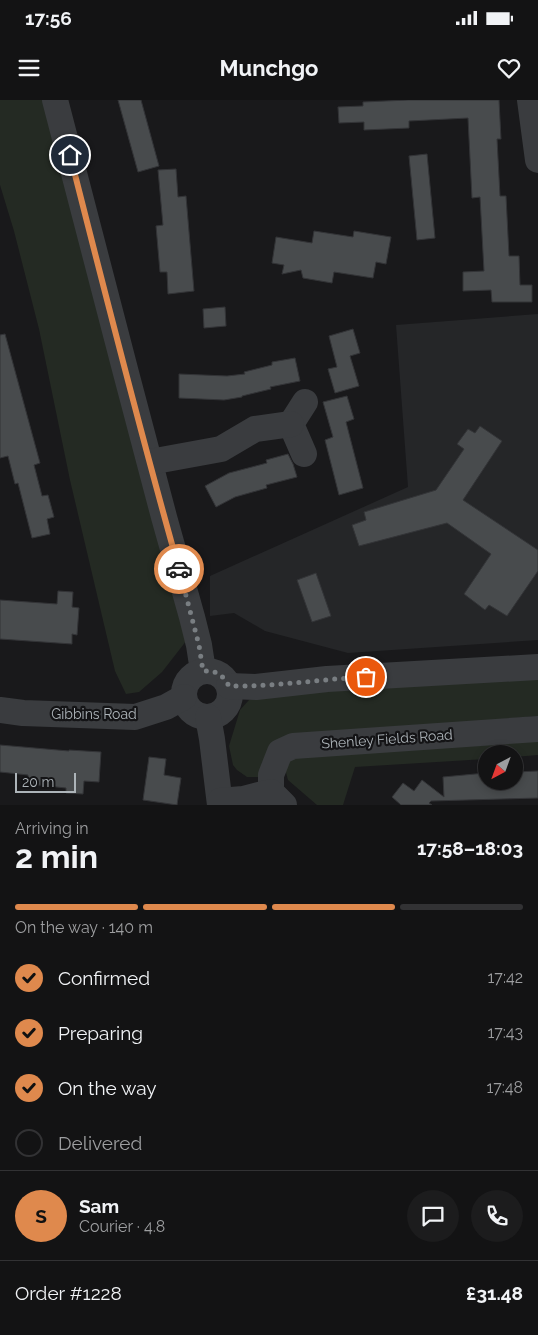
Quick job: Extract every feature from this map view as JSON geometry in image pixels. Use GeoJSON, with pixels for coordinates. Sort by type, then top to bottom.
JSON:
{"type":"FeatureCollection","features":[{"type":"Feature","properties":{"kind":"street"},"geometry":{"type":"LineString","coordinates":[[55,100],[109,312],[192,617],[203,671]]}},
{"type":"Feature","properties":{"kind":"street"},"geometry":{"type":"LineString","coordinates":[[530,100],[538,160]]}},
{"type":"Feature","properties":{"kind":"street"},"geometry":{"type":"LineString","coordinates":[[150,462],[221,449],[255,429],[291,424],[305,402]]}},
{"type":"Feature","properties":{"kind":"street"},"geometry":{"type":"LineString","coordinates":[[291,424],[304,454]]}},
{"type":"Feature","properties":{"kind":"street"},"geometry":{"type":"LineString","coordinates":[[229,686],[256,687],[327,679],[538,667]]}},
{"type":"Feature","properties":{"kind":"street"},"geometry":{"type":"LineString","coordinates":[[210,670],[222,676],[229,686],[230,700],[222,712],[215,716],[208,717],[195,714],[186,704],[184,697],[186,683],[191,677],[203,671],[210,670]]}},
{"type":"Feature","properties":{"kind":"street","name":"Gibbins Road"},"geometry":{"type":"LineString","coordinates":[[0,710],[23,713],[135,717],[166,707],[184,697]]}},
{"type":"Feature","properties":{"kind":"street"},"geometry":{"type":"LineString","coordinates":[[208,717],[220,803],[244,799],[277,799]]}},
{"type":"Feature","properties":{"kind":"street","name":"Shenley Fields Road"},"geometry":{"type":"LineString","coordinates":[[277,799],[271,775],[280,752],[293,746],[538,729]]}},
{"type":"Feature","properties":{"kind":"shaded area"},"geometry":{"type":"Polygon","coordinates":[[[0,100],[47,100],[190,636],[162,672],[139,692],[126,694],[115,671],[70,480],[39,329],[0,185],[0,100]]]}},
{"type":"Feature","properties":{"kind":"shaded area"},"geometry":{"type":"Polygon","coordinates":[[[538,314],[538,640],[348,653],[265,631],[234,613],[210,616],[210,576],[408,487],[396,325],[538,314]]]}},
{"type":"Feature","properties":{"kind":"shaded area"},"geometry":{"type":"Polygon","coordinates":[[[538,675],[538,716],[286,738],[258,777],[247,777],[233,765],[229,746],[240,710],[249,700],[264,696],[538,675]]]}},
{"type":"Feature","properties":{"kind":"shaded area"},"geometry":{"type":"Polygon","coordinates":[[[538,739],[538,755],[523,756],[523,745],[478,745],[478,759],[355,767],[343,805],[317,805],[288,780],[284,765],[294,755],[538,739]]]}},
{"type":"Feature","properties":{"kind":"building"},"geometry":{"type":"Polygon","coordinates":[[[118,100],[141,100],[159,166],[138,172],[118,100]]]}},
{"type":"Feature","properties":{"kind":"building"},"geometry":{"type":"Polygon","coordinates":[[[499,100],[501,139],[497,139],[500,196],[506,196],[509,256],[519,256],[520,285],[532,285],[532,302],[492,302],[491,290],[463,291],[463,272],[484,271],[480,197],[472,198],[468,118],[409,121],[409,128],[364,130],[364,122],[339,123],[338,107],[363,106],[363,102],[499,100]]]}},
{"type":"Feature","properties":{"kind":"building"},"geometry":{"type":"Polygon","coordinates":[[[427,154],[435,238],[417,240],[409,156],[427,154]]]}},
{"type":"Feature","properties":{"kind":"building"},"geometry":{"type":"Polygon","coordinates":[[[176,169],[178,197],[186,196],[194,291],[168,294],[167,272],[160,272],[156,226],[163,225],[158,170],[176,169]]]}},
{"type":"Feature","properties":{"kind":"building"},"geometry":{"type":"Polygon","coordinates":[[[314,231],[353,237],[354,231],[391,237],[386,264],[376,262],[373,278],[334,272],[332,283],[303,278],[301,270],[282,274],[284,265],[272,263],[276,237],[312,243],[314,231]]]}},
{"type":"Feature","properties":{"kind":"building"},"geometry":{"type":"Polygon","coordinates":[[[225,307],[226,326],[204,328],[203,309],[225,307]]]}},
{"type":"Feature","properties":{"kind":"building"},"geometry":{"type":"Polygon","coordinates":[[[353,329],[360,353],[350,356],[359,386],[335,393],[328,369],[337,367],[329,336],[353,329]]]}},
{"type":"Feature","properties":{"kind":"building"},"geometry":{"type":"Polygon","coordinates":[[[5,334],[40,463],[34,465],[42,496],[48,495],[54,517],[47,519],[50,534],[32,538],[18,483],[15,484],[8,456],[0,458],[0,335],[5,334]]]}},
{"type":"Feature","properties":{"kind":"building"},"geometry":{"type":"Polygon","coordinates":[[[295,358],[300,381],[224,400],[179,398],[179,374],[227,376],[245,374],[244,372],[272,365],[272,362],[295,358]]]}},
{"type":"Feature","properties":{"kind":"building"},"geometry":{"type":"Polygon","coordinates":[[[347,396],[354,419],[346,422],[363,488],[339,495],[325,440],[333,437],[323,402],[347,396]]]}},
{"type":"Feature","properties":{"kind":"building"},"geometry":{"type":"Polygon","coordinates":[[[480,426],[502,441],[463,500],[538,550],[538,571],[507,616],[489,605],[485,610],[464,594],[491,554],[447,523],[359,546],[352,525],[366,520],[364,512],[436,490],[464,449],[457,444],[468,429],[475,433],[480,426]]]}},
{"type":"Feature","properties":{"kind":"building"},"geometry":{"type":"Polygon","coordinates":[[[288,454],[297,477],[266,485],[267,488],[235,497],[216,507],[205,486],[229,473],[267,463],[266,460],[288,454]]]}},
{"type":"Feature","properties":{"kind":"building"},"geometry":{"type":"Polygon","coordinates":[[[316,573],[331,616],[312,622],[297,580],[316,573]]]}},
{"type":"Feature","properties":{"kind":"building"},"geometry":{"type":"Polygon","coordinates":[[[58,591],[73,592],[72,607],[79,608],[77,635],[72,634],[72,644],[0,639],[0,600],[57,604],[58,591]]]}},
{"type":"Feature","properties":{"kind":"building"},"geometry":{"type":"Polygon","coordinates":[[[0,745],[101,752],[99,782],[84,781],[83,794],[66,793],[66,788],[28,784],[28,775],[0,772],[0,745]]]}},
{"type":"Feature","properties":{"kind":"building"},"geometry":{"type":"Polygon","coordinates":[[[149,757],[166,759],[164,775],[181,778],[177,805],[143,800],[149,757]]]}},
{"type":"Feature","properties":{"kind":"building"},"geometry":{"type":"Polygon","coordinates":[[[538,771],[538,798],[431,801],[429,803],[432,805],[401,805],[392,797],[403,783],[414,791],[422,780],[444,797],[443,777],[478,774],[478,790],[523,790],[523,772],[538,771]]]}},
{"type":"Feature","properties":{"kind":"way so far"},"geometry":{"type":"LineString","coordinates":[[179,569],[199,645],[203,671],[210,670],[216,672],[226,680],[229,686],[256,687],[327,679],[366,677]]}},
{"type":"Feature","properties":{"kind":"route"},"geometry":{"type":"LineString","coordinates":[[70,155],[109,312],[179,569]]}}]}
